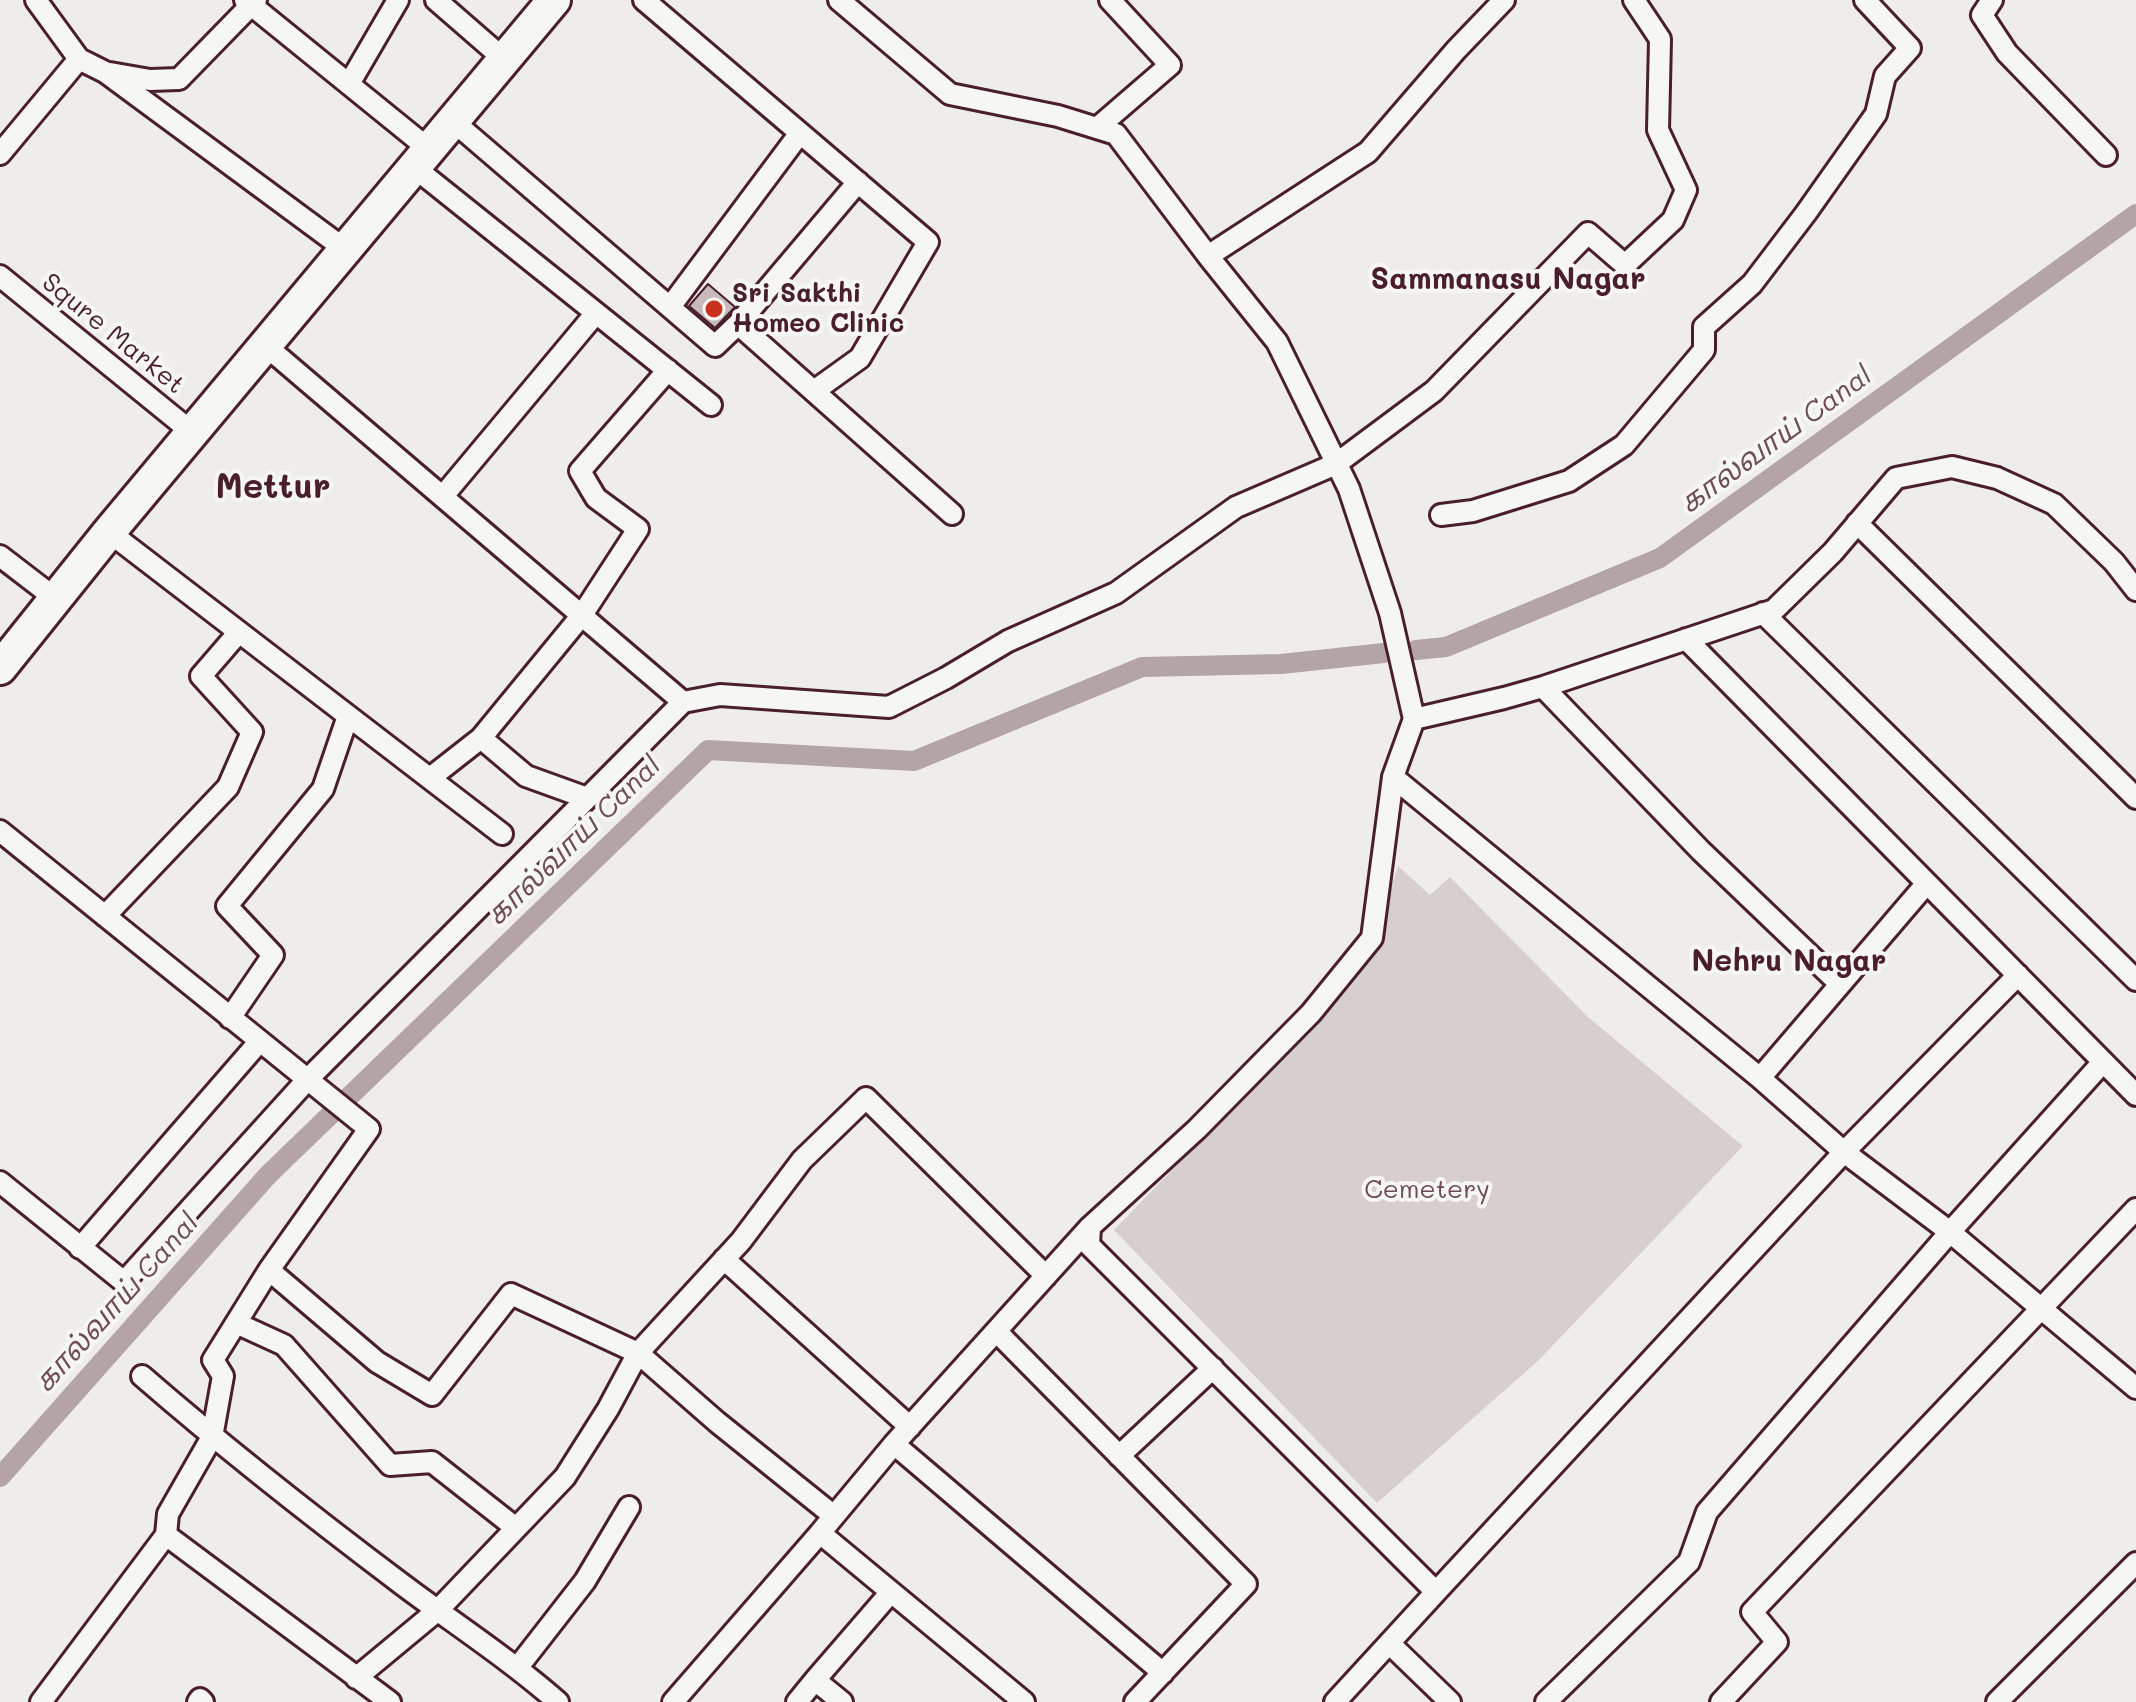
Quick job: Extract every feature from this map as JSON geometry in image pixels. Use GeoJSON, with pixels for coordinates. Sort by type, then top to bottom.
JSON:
{"type":"FeatureCollection","features":[{"type":"Feature","properties":{"kind":"main road"},"geometry":{"type":"LineString","coordinates":[[0,668],[109,532],[554,0]]}},
{"type":"Feature","properties":{"kind":"street"},"geometry":{"type":"LineString","coordinates":[[35,0],[79,59],[105,72],[346,250]]}},
{"type":"Feature","properties":{"kind":"street"},"geometry":{"type":"LineString","coordinates":[[349,84],[398,0]]}},
{"type":"Feature","properties":{"kind":"street"},"geometry":{"type":"LineString","coordinates":[[436,0],[505,60]]}},
{"type":"Feature","properties":{"kind":"street"},"geometry":{"type":"LineString","coordinates":[[644,0],[928,242],[860,358],[814,391]]}},
{"type":"Feature","properties":{"kind":"street"},"geometry":{"type":"LineString","coordinates":[[673,1702],[894,1444],[1090,1227],[1197,1129],[1311,1013],[1372,938],[1393,777],[1414,719],[1390,613],[1349,489],[1277,342],[1116,134],[1058,116],[950,94],[839,0]]}},
{"type":"Feature","properties":{"kind":"street"},"geometry":{"type":"LineString","coordinates":[[1097,128],[1170,65],[1110,0]]}},
{"type":"Feature","properties":{"kind":"street"},"geometry":{"type":"LineString","coordinates":[[1208,256],[1368,152],[1456,50],[1504,0]]}},
{"type":"Feature","properties":{"kind":"street"},"geometry":{"type":"LineString","coordinates":[[0,1182],[124,1282],[311,1084],[683,702],[720,695],[889,707],[1008,641],[1116,593],[1236,507],[1336,464],[1434,391],[1588,233],[1625,265],[1673,220],[1686,190],[1658,130],[1660,39],[1634,0]]}},
{"type":"Feature","properties":{"kind":"street"},"geometry":{"type":"LineString","coordinates":[[1441,515],[1473,511],[1569,481],[1624,445],[1704,350],[1704,327],[1752,284],[1806,213],[1876,114],[1885,76],[1910,48],[1865,0]]}},
{"type":"Feature","properties":{"kind":"street"},"geometry":{"type":"LineString","coordinates":[[1992,0],[1982,15],[2007,53],[2106,155]]}},
{"type":"Feature","properties":{"kind":"street"},"geometry":{"type":"LineString","coordinates":[[105,72],[150,80],[179,79],[251,2],[349,84],[422,159],[596,313],[711,405]]}},
{"type":"Feature","properties":{"kind":"street"},"geometry":{"type":"LineString","coordinates":[[0,154],[79,59]]}},
{"type":"Feature","properties":{"kind":"street"},"geometry":{"type":"LineString","coordinates":[[454,122],[715,346],[738,324],[858,182]]}},
{"type":"Feature","properties":{"kind":"street"},"geometry":{"type":"LineString","coordinates":[[670,307],[800,133]]}},
{"type":"Feature","properties":{"kind":"street","name":"Squre Market"},"geometry":{"type":"LineString","coordinates":[[0,276],[193,433]]}},
{"type":"Feature","properties":{"kind":"street"},"geometry":{"type":"LineString","coordinates":[[443,496],[596,313]]}},
{"type":"Feature","properties":{"kind":"street"},"geometry":{"type":"LineString","coordinates":[[738,324],[952,514]]}},
{"type":"Feature","properties":{"kind":"street"},"geometry":{"type":"LineString","coordinates":[[266,346],[683,702]]}},
{"type":"Feature","properties":{"kind":"street"},"geometry":{"type":"LineString","coordinates":[[430,778],[481,738],[582,615],[638,529],[596,498],[580,471],[668,370]]}},
{"type":"Feature","properties":{"kind":"street"},"geometry":{"type":"LineString","coordinates":[[1414,719],[1543,687],[1774,610],[1833,552],[1896,478],[1952,467],[1997,478],[2054,504],[2114,562],[2136,590]]}},
{"type":"Feature","properties":{"kind":"street"},"geometry":{"type":"LineString","coordinates":[[1857,523],[2136,798]]}},
{"type":"Feature","properties":{"kind":"street"},"geometry":{"type":"LineString","coordinates":[[109,532],[502,834]]}},
{"type":"Feature","properties":{"kind":"street"},"geometry":{"type":"LineString","coordinates":[[0,556],[56,599]]}},
{"type":"Feature","properties":{"kind":"street"},"geometry":{"type":"LineString","coordinates":[[1763,613],[2136,980]]}},
{"type":"Feature","properties":{"kind":"street"},"geometry":{"type":"LineString","coordinates":[[105,916],[228,787],[252,732],[201,676],[239,632]]}},
{"type":"Feature","properties":{"kind":"street"},"geometry":{"type":"LineString","coordinates":[[1686,639],[2136,1095]]}},
{"type":"Feature","properties":{"kind":"street"},"geometry":{"type":"LineString","coordinates":[[1543,687],[1701,851],[1840,984]]}},
{"type":"Feature","properties":{"kind":"street"},"geometry":{"type":"LineString","coordinates":[[230,1018],[273,955],[227,906],[323,789],[348,716]]}},
{"type":"Feature","properties":{"kind":"street"},"geometry":{"type":"LineString","coordinates":[[481,738],[526,776],[587,798]]}},
{"type":"Feature","properties":{"kind":"street"},"geometry":{"type":"LineString","coordinates":[[1393,777],[1760,1078],[1844,1152],[1950,1232],[2136,1388]]}},
{"type":"Feature","properties":{"kind":"street"},"geometry":{"type":"LineString","coordinates":[[0,831],[369,1129],[269,1270],[213,1360],[223,1376],[212,1437],[168,1514],[166,1535],[41,1702]]}},
{"type":"Feature","properties":{"kind":"street"},"geometry":{"type":"LineString","coordinates":[[1760,1078],[1927,883]]}},
{"type":"Feature","properties":{"kind":"street"},"geometry":{"type":"LineString","coordinates":[[1335,1702],[1844,1152],[2018,975]]}},
{"type":"Feature","properties":{"kind":"street"},"geometry":{"type":"LineString","coordinates":[[80,1248],[259,1042]]}},
{"type":"Feature","properties":{"kind":"street"},"geometry":{"type":"LineString","coordinates":[[1546,1702],[1689,1562],[1707,1512],[1950,1232],[2103,1062]]}},
{"type":"Feature","properties":{"kind":"street"},"geometry":{"type":"LineString","coordinates":[[352,1702],[360,1682],[438,1610],[565,1477],[608,1409],[638,1353],[741,1241],[802,1160],[866,1098],[1046,1276]]}},
{"type":"Feature","properties":{"kind":"street"},"geometry":{"type":"LineString","coordinates":[[1721,1702],[1777,1642],[1752,1612],[2136,1209]]}},
{"type":"Feature","properties":{"kind":"street"},"geometry":{"type":"LineString","coordinates":[[1090,1227],[1089,1245],[1436,1592]]}},
{"type":"Feature","properties":{"kind":"street"},"geometry":{"type":"LineString","coordinates":[[724,1259],[910,1427]]}},
{"type":"Feature","properties":{"kind":"street"},"geometry":{"type":"LineString","coordinates":[[269,1270],[377,1362],[432,1395],[511,1294],[638,1353],[717,1422],[834,1516]]}},
{"type":"Feature","properties":{"kind":"street"},"geometry":{"type":"LineString","coordinates":[[236,1323],[284,1345],[390,1465],[432,1462],[516,1528]]}},
{"type":"Feature","properties":{"kind":"street"},"geometry":{"type":"LineString","coordinates":[[996,1331],[1246,1584],[1135,1702]]}},
{"type":"Feature","properties":{"kind":"street"},"geometry":{"type":"LineString","coordinates":[[1119,1456],[1213,1368]]}},
{"type":"Feature","properties":{"kind":"street"},"geometry":{"type":"LineString","coordinates":[[142,1376],[212,1437],[438,1610],[518,1667],[558,1702]]}},
{"type":"Feature","properties":{"kind":"street"},"geometry":{"type":"LineString","coordinates":[[894,1444],[1163,1673]]}},
{"type":"Feature","properties":{"kind":"street"},"geometry":{"type":"LineString","coordinates":[[518,1667],[585,1581],[629,1507]]}},
{"type":"Feature","properties":{"kind":"street"},"geometry":{"type":"LineString","coordinates":[[820,1533],[1024,1702]]}},
{"type":"Feature","properties":{"kind":"street"},"geometry":{"type":"LineString","coordinates":[[166,1535],[390,1702]]}},
{"type":"Feature","properties":{"kind":"street"},"geometry":{"type":"LineString","coordinates":[[1997,1702],[2136,1563]]}},
{"type":"Feature","properties":{"kind":"street"},"geometry":{"type":"LineString","coordinates":[[797,1702],[891,1592]]}},
{"type":"Feature","properties":{"kind":"street"},"geometry":{"type":"LineString","coordinates":[[1389,1643],[1450,1702]]}},
{"type":"Feature","properties":{"kind":"street"},"geometry":{"type":"LineString","coordinates":[[815,1680],[842,1702]]}},
{"type":"Feature","properties":{"kind":"green space","name":"Cemetery"},"geometry":{"type":"Polygon","coordinates":[[[1398,866],[1430,895],[1450,877],[1588,1017],[1743,1146],[1539,1360],[1377,1503],[1114,1230],[1331,1005],[1382,937],[1388,898],[1398,866]]]}},
{"type":"Feature","properties":{"kind":"building"},"geometry":{"type":"Polygon","coordinates":[[[708,284],[735,307],[715,328],[689,306],[708,284]]]}},
{"type":"Feature","properties":{"kind":"waterway","name":"கால்வாய் Canal"},"geometry":{"type":"LineString","coordinates":[[1416,650],[1446,647],[1660,558],[2136,214]]}},
{"type":"Feature","properties":{"kind":"waterway","name":"கால்வாய் Canal"},"geometry":{"type":"LineString","coordinates":[[0,1477],[268,1175],[708,750],[914,761],[1142,667],[1281,664],[1384,653]]}},
{"type":"Feature","properties":{"kind":"place","name":"Sri Sakthi Homeo Clinic"},"geometry":{"type":"Point","coordinates":[714,309]}},
{"type":"Feature","properties":{"kind":"district","name":"Sammanasu Nagar"},"geometry":{"type":"Point","coordinates":[1508,280]}},
{"type":"Feature","properties":{"kind":"district","name":"Mettur"},"geometry":{"type":"Point","coordinates":[273,488]}},
{"type":"Feature","properties":{"kind":"district","name":"Nehru Nagar"},"geometry":{"type":"Point","coordinates":[1789,962]}}]}
